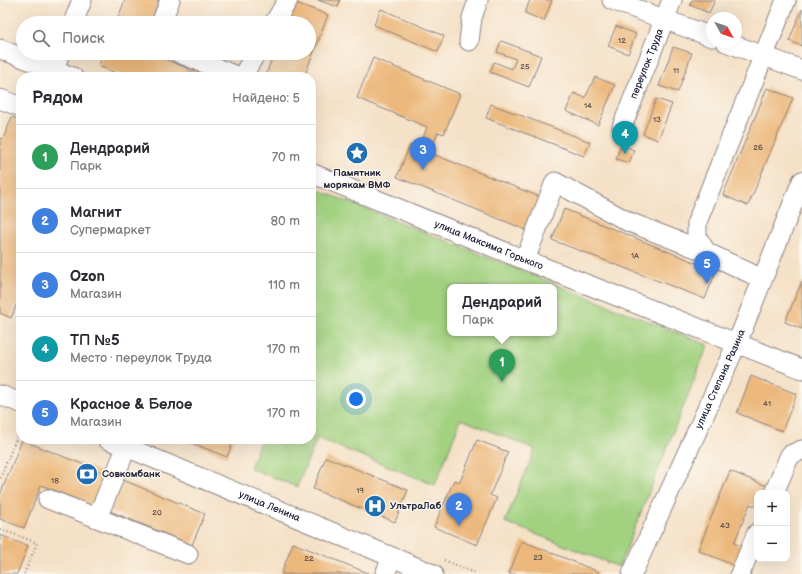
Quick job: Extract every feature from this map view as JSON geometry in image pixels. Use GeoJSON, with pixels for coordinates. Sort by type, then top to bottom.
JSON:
{"type":"FeatureCollection","features":[{"type":"Feature","properties":{"kind":"street"},"geometry":{"type":"LineString","coordinates":[[76,16],[82,0]]}},
{"type":"Feature","properties":{"kind":"street"},"geometry":{"type":"LineString","coordinates":[[164,16],[170,0]]}},
{"type":"Feature","properties":{"kind":"street"},"geometry":{"type":"LineString","coordinates":[[278,16],[288,0]]}},
{"type":"Feature","properties":{"kind":"street"},"geometry":{"type":"LineString","coordinates":[[469,41],[472,18],[478,0]]}},
{"type":"Feature","properties":{"kind":"street"},"geometry":{"type":"LineString","coordinates":[[612,0],[706,35]]}},
{"type":"Feature","properties":{"kind":"street","name":"переулок Труда"},"geometry":{"type":"LineString","coordinates":[[622,127],[672,0]]}},
{"type":"Feature","properties":{"kind":"street"},"geometry":{"type":"LineString","coordinates":[[706,252],[697,237],[697,222],[786,0]]}},
{"type":"Feature","properties":{"kind":"street"},"geometry":{"type":"LineString","coordinates":[[742,48],[802,70]]}},
{"type":"Feature","properties":{"kind":"street"},"geometry":{"type":"LineString","coordinates":[[0,49],[16,54]]}},
{"type":"Feature","properties":{"kind":"street"},"geometry":{"type":"LineString","coordinates":[[36,60],[55,66],[65,72]]}},
{"type":"Feature","properties":{"kind":"street"},"geometry":{"type":"LineString","coordinates":[[197,60],[227,72]]}},
{"type":"Feature","properties":{"kind":"street"},"geometry":{"type":"LineString","coordinates":[[245,72],[252,60]]}},
{"type":"Feature","properties":{"kind":"street"},"geometry":{"type":"LineString","coordinates":[[0,99],[16,105]]}},
{"type":"Feature","properties":{"kind":"street","name":"улица Максима Горького"},"geometry":{"type":"LineString","coordinates":[[316,175],[525,260],[802,369]]}},
{"type":"Feature","properties":{"kind":"street","name":"улица Степана Разина"},"geometry":{"type":"LineString","coordinates":[[632,574],[737,343],[802,180]]}},
{"type":"Feature","properties":{"kind":"street"},"geometry":{"type":"LineString","coordinates":[[525,260],[555,182],[629,222],[706,252],[762,279]]}},
{"type":"Feature","properties":{"kind":"street"},"geometry":{"type":"LineString","coordinates":[[0,395],[16,401]]}},
{"type":"Feature","properties":{"kind":"street"},"geometry":{"type":"LineString","coordinates":[[97,518],[128,444]]}},
{"type":"Feature","properties":{"kind":"street","name":"улица Ленина"},"geometry":{"type":"LineString","coordinates":[[130,444],[388,566],[433,574]]}},
{"type":"Feature","properties":{"kind":"street"},"geometry":{"type":"LineString","coordinates":[[775,490],[790,455],[802,450]]}},
{"type":"Feature","properties":{"kind":"street"},"geometry":{"type":"LineString","coordinates":[[48,499],[188,554]]}},
{"type":"Feature","properties":{"kind":"street"},"geometry":{"type":"LineString","coordinates":[[740,574],[754,540]]}},
{"type":"Feature","properties":{"kind":"path"},"geometry":{"type":"LineString","coordinates":[[0,478],[16,439]]}},
{"type":"Feature","properties":{"kind":"path"},"geometry":{"type":"LineString","coordinates":[[0,529],[37,544],[24,574]]}},
{"type":"Feature","properties":{"kind":"path"},"geometry":{"type":"LineString","coordinates":[[26,570],[29,574]]}},
{"type":"Feature","properties":{"kind":"green space"},"geometry":{"type":"Polygon","coordinates":[[[316,189],[555,284],[447,284],[447,336],[557,336],[557,285],[708,345],[619,567],[505,522],[535,449],[461,419],[435,485],[317,438],[316,440],[316,189]]]}},
{"type":"Feature","properties":{"kind":"green space"},"geometry":{"type":"Polygon","coordinates":[[[259,444],[315,444],[297,487],[250,468],[259,444]]]}},
{"type":"Feature","properties":{"kind":"building"},"geometry":{"type":"Polygon","coordinates":[[[125,0],[159,0],[153,16],[119,16],[125,0]]]}},
{"type":"Feature","properties":{"kind":"building"},"geometry":{"type":"Polygon","coordinates":[[[288,0],[328,15],[316,46],[316,16],[282,16],[288,0]]]}},
{"type":"Feature","properties":{"kind":"building"},"geometry":{"type":"Polygon","coordinates":[[[318,0],[340,0],[338,7],[318,0]]]}},
{"type":"Feature","properties":{"kind":"building"},"geometry":{"type":"Polygon","coordinates":[[[530,0],[552,0],[544,21],[525,13],[530,0]]]}},
{"type":"Feature","properties":{"kind":"building"},"geometry":{"type":"Polygon","coordinates":[[[692,0],[715,0],[709,12],[690,5],[692,0]]]}},
{"type":"Feature","properties":{"kind":"building"},"geometry":{"type":"Polygon","coordinates":[[[381,9],[444,36],[438,52],[374,25],[381,9]]]}},
{"type":"Feature","properties":{"kind":"building"},"geometry":{"type":"Polygon","coordinates":[[[802,9],[802,46],[789,41],[802,9]]]}},
{"type":"Feature","properties":{"kind":"building"},"geometry":{"type":"Polygon","coordinates":[[[616,26],[636,34],[628,54],[608,46],[616,26]]]}},
{"type":"Feature","properties":{"kind":"building"},"geometry":{"type":"Polygon","coordinates":[[[501,41],[541,56],[529,87],[490,72],[494,62],[512,69],[516,59],[497,52],[501,41]]]}},
{"type":"Feature","properties":{"kind":"building"},"geometry":{"type":"Polygon","coordinates":[[[673,47],[692,53],[678,92],[659,86],[673,47]]]}},
{"type":"Feature","properties":{"kind":"building"},"geometry":{"type":"Polygon","coordinates":[[[373,58],[460,94],[444,134],[438,132],[430,153],[550,201],[536,234],[397,177],[410,145],[419,149],[427,127],[357,98],[373,58]]]}},
{"type":"Feature","properties":{"kind":"building"},"geometry":{"type":"Polygon","coordinates":[[[101,60],[166,60],[196,72],[114,72],[98,66],[101,60]]]}},
{"type":"Feature","properties":{"kind":"building"},"geometry":{"type":"Polygon","coordinates":[[[271,60],[311,60],[306,72],[267,72],[271,60]]]}},
{"type":"Feature","properties":{"kind":"building"},"geometry":{"type":"Polygon","coordinates":[[[595,77],[615,85],[598,125],[566,111],[574,93],[585,98],[595,77]]]}},
{"type":"Feature","properties":{"kind":"building"},"geometry":{"type":"Polygon","coordinates":[[[767,88],[793,98],[748,206],[723,195],[767,88]]]}},
{"type":"Feature","properties":{"kind":"building"},"geometry":{"type":"Polygon","coordinates":[[[656,99],[672,104],[658,140],[643,134],[656,99]]]}},
{"type":"Feature","properties":{"kind":"building"},"geometry":{"type":"Polygon","coordinates":[[[491,104],[590,142],[584,156],[486,118],[491,104]]]}},
{"type":"Feature","properties":{"kind":"building"},"geometry":{"type":"Polygon","coordinates":[[[12,117],[16,118],[16,306],[11,318],[0,313],[0,138],[3,139],[12,117]]]}},
{"type":"Feature","properties":{"kind":"building"},"geometry":{"type":"Polygon","coordinates":[[[621,145],[634,150],[629,163],[616,159],[621,145]]]}},
{"type":"Feature","properties":{"kind":"building"},"geometry":{"type":"Polygon","coordinates":[[[564,209],[716,271],[705,299],[552,240],[564,209]]]}},
{"type":"Feature","properties":{"kind":"building"},"geometry":{"type":"Polygon","coordinates":[[[802,281],[802,329],[785,322],[802,281]]]}},
{"type":"Feature","properties":{"kind":"building"},"geometry":{"type":"Polygon","coordinates":[[[751,376],[797,394],[782,431],[737,413],[751,376]]]}},
{"type":"Feature","properties":{"kind":"building"},"geometry":{"type":"Polygon","coordinates":[[[477,440],[508,452],[490,495],[497,498],[477,545],[434,527],[454,480],[460,482],[477,440]]]}},
{"type":"Feature","properties":{"kind":"building"},"geometry":{"type":"Polygon","coordinates":[[[20,444],[32,444],[107,474],[93,506],[41,485],[24,528],[0,519],[0,495],[20,444]]]}},
{"type":"Feature","properties":{"kind":"building"},"geometry":{"type":"Polygon","coordinates":[[[194,444],[232,444],[227,457],[194,444]]]}},
{"type":"Feature","properties":{"kind":"building"},"geometry":{"type":"Polygon","coordinates":[[[326,457],[408,490],[395,522],[313,489],[326,457]]]}},
{"type":"Feature","properties":{"kind":"building"},"geometry":{"type":"Polygon","coordinates":[[[730,471],[767,486],[765,490],[754,490],[754,506],[750,504],[734,543],[743,547],[735,566],[698,550],[730,471]]]}},
{"type":"Feature","properties":{"kind":"building"},"geometry":{"type":"Polygon","coordinates":[[[123,480],[205,514],[192,545],[110,511],[123,480]]]}},
{"type":"Feature","properties":{"kind":"building"},"geometry":{"type":"Polygon","coordinates":[[[0,535],[28,546],[17,574],[0,574],[0,535]]]}},
{"type":"Feature","properties":{"kind":"building"},"geometry":{"type":"Polygon","coordinates":[[[522,541],[599,572],[598,574],[509,574],[522,541]]]}},
{"type":"Feature","properties":{"kind":"building"},"geometry":{"type":"Polygon","coordinates":[[[293,543],[368,573],[281,574],[293,543]]]}},
{"type":"Feature","properties":{"kind":"tunnel"},"geometry":{"type":"LineString","coordinates":[[198,72],[202,62]]}},
{"type":"Feature","properties":{"kind":"place","name":"Памятник морякам ВМФ"},"geometry":{"type":"Point","coordinates":[357,153]}},
{"type":"Feature","properties":{"kind":"place","name":"ТП №5"},"geometry":{"type":"Point","coordinates":[625,154]}},
{"type":"Feature","properties":{"kind":"place","name":"Ozon"},"geometry":{"type":"Point","coordinates":[423,170]}},
{"type":"Feature","properties":{"kind":"place","name":"Красное & Белое"},"geometry":{"type":"Point","coordinates":[707,284]}},
{"type":"Feature","properties":{"kind":"place","name":"Дендрарий"},"geometry":{"type":"Point","coordinates":[502,382]}},
{"type":"Feature","properties":{"kind":"place","name":"Совкомбанк"},"geometry":{"type":"Point","coordinates":[87,474]}},
{"type":"Feature","properties":{"kind":"place","name":"УльтраЛаб"},"geometry":{"type":"Point","coordinates":[375,506]}},
{"type":"Feature","properties":{"kind":"place","name":"Магнит"},"geometry":{"type":"Point","coordinates":[459,526]}}]}
